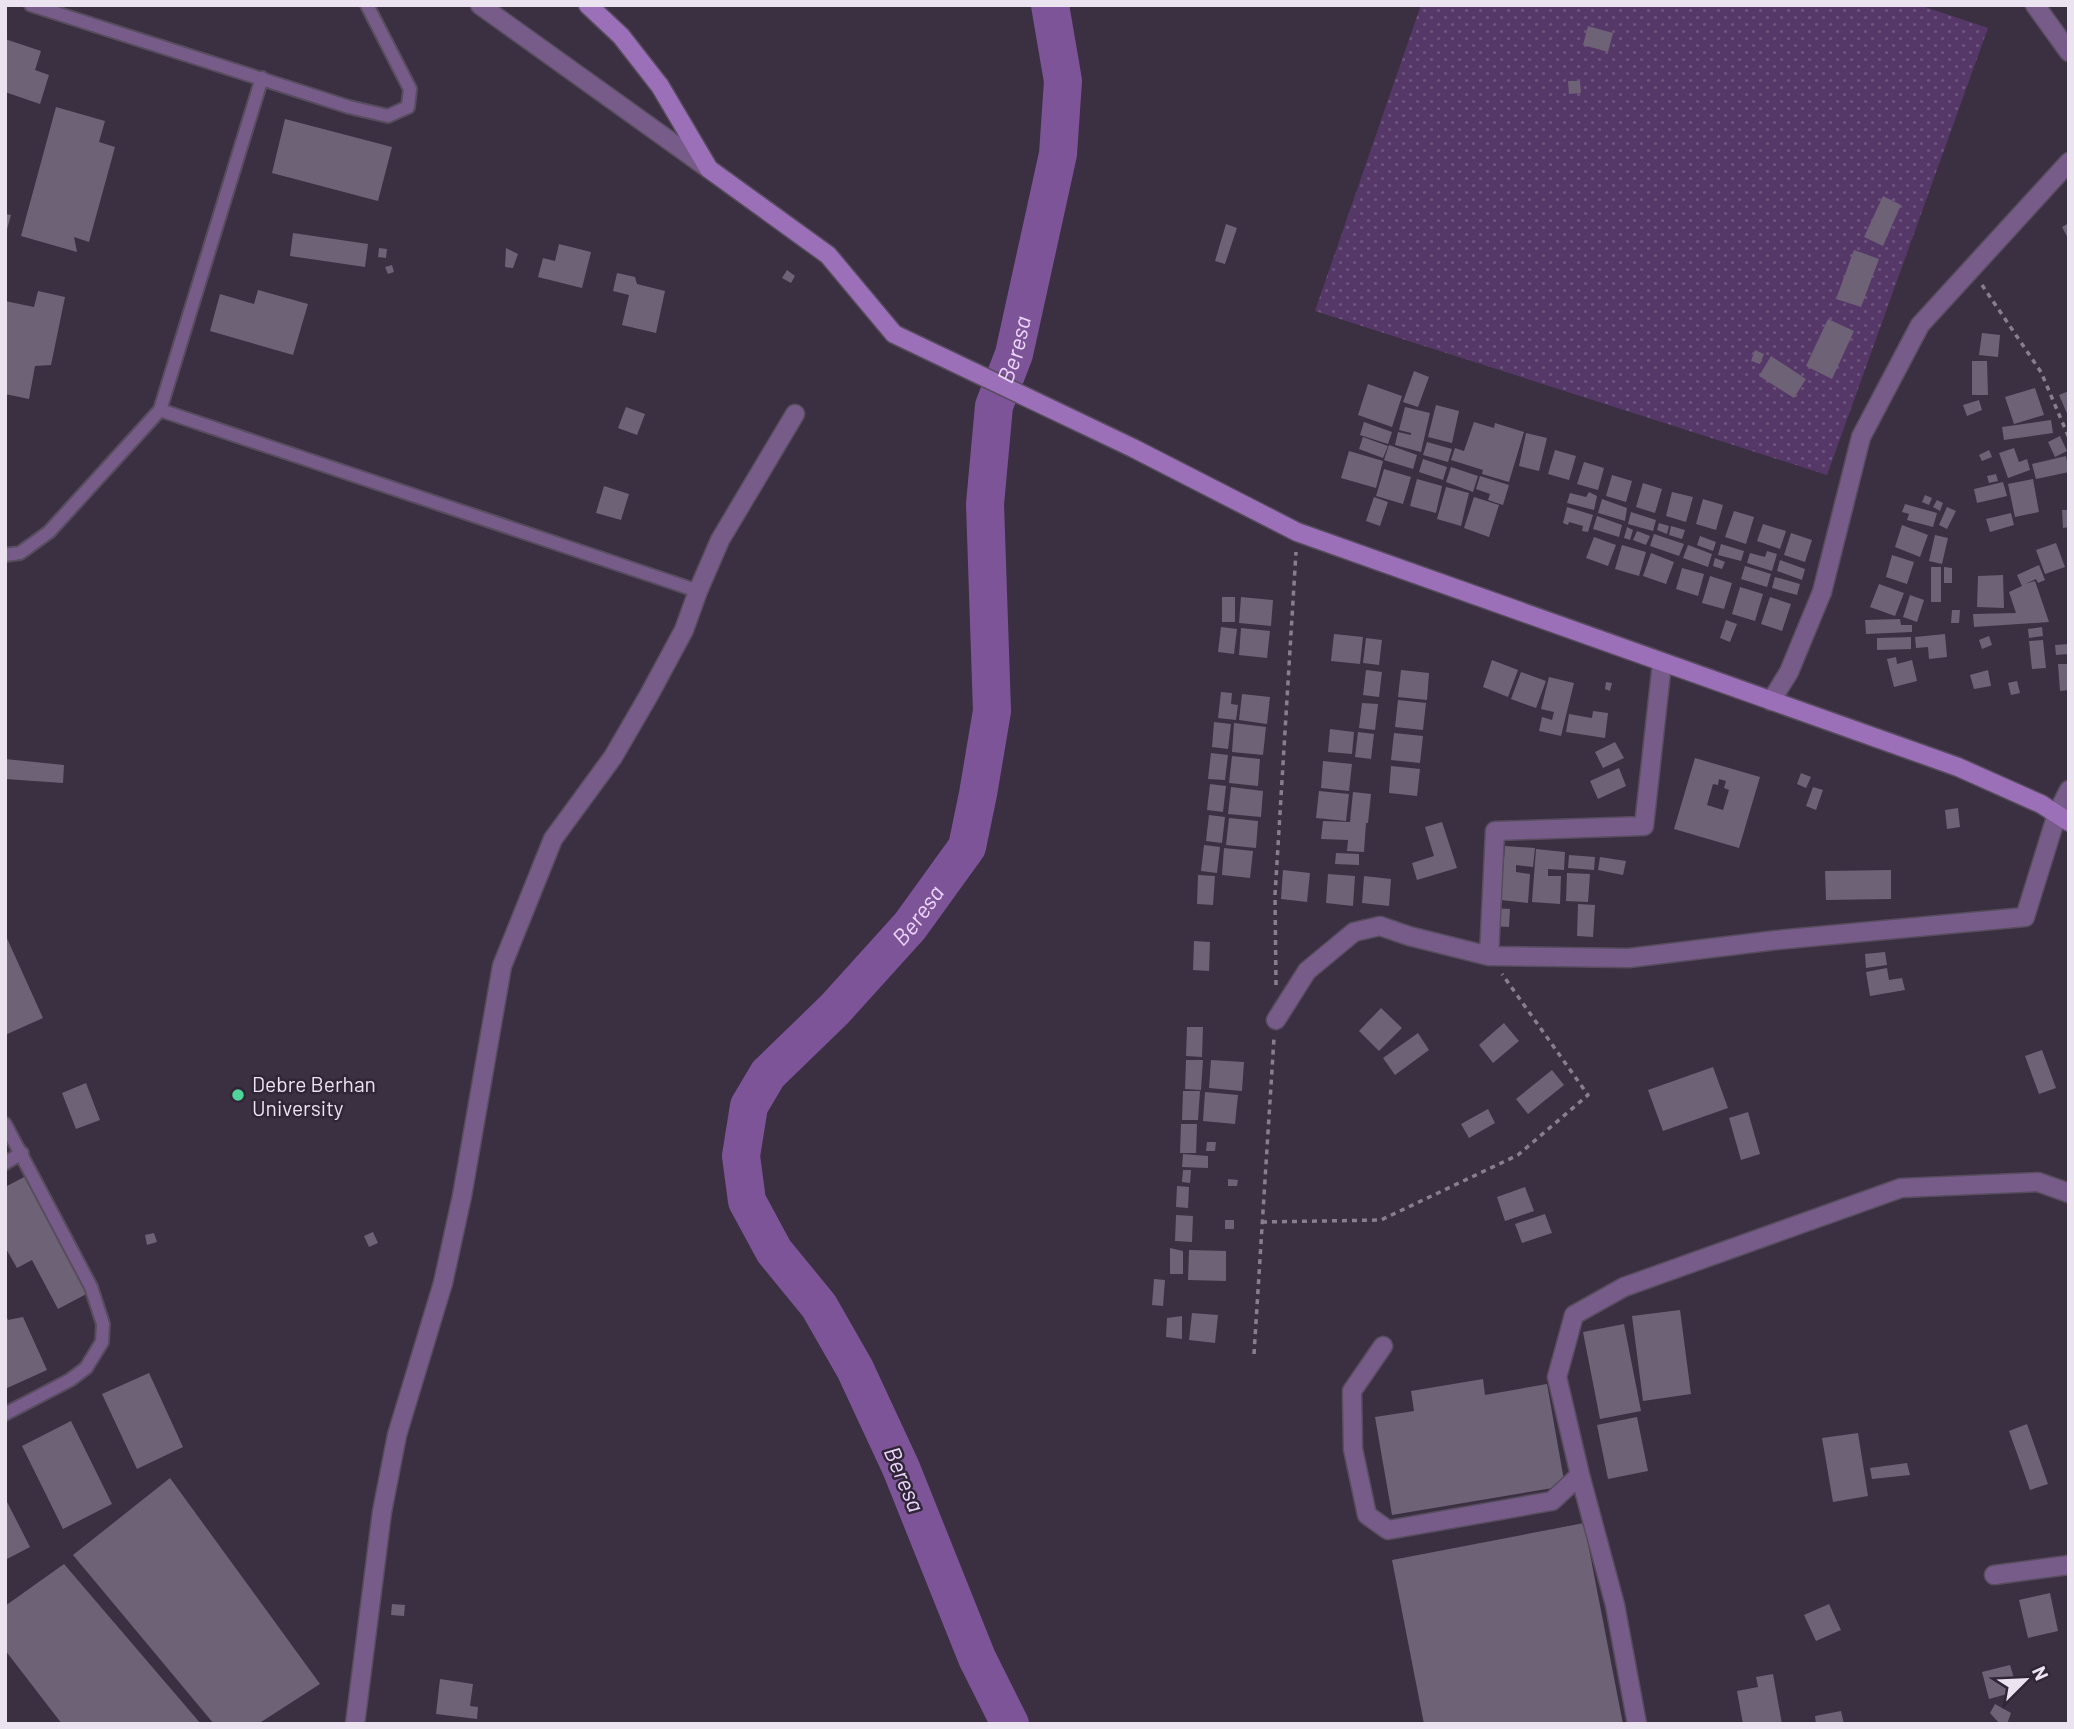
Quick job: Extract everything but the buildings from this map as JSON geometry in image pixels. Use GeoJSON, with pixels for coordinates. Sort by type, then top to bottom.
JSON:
{"type":"FeatureCollection","features":[{"type":"Feature","properties":{"kind":"main road"},"geometry":{"type":"LineString","coordinates":[[588,5],[621,36],[660,86],[709,169],[828,255],[894,334],[1133,447],[1297,532],[1958,767],[2041,804],[2063,818]]}},
{"type":"Feature","properties":{"kind":"street"},"geometry":{"type":"LineString","coordinates":[[480,5],[709,169]]}},
{"type":"Feature","properties":{"kind":"street"},"geometry":{"type":"LineString","coordinates":[[2035,5],[2069,52]]}},
{"type":"Feature","properties":{"kind":"street"},"geometry":{"type":"LineString","coordinates":[[1772,701],[1789,672],[1822,592],[1861,437],[1920,325],[2069,162]]}},
{"type":"Feature","properties":{"kind":"street"},"geometry":{"type":"LineString","coordinates":[[355,1724],[382,1512],[397,1434],[443,1283],[462,1196],[502,966],[553,839],[619,747],[684,630],[720,540],[795,414]]}},
{"type":"Feature","properties":{"kind":"street"},"geometry":{"type":"LineString","coordinates":[[1489,956],[1494,831],[1644,826],[1662,663]]}},
{"type":"Feature","properties":{"kind":"street"},"geometry":{"type":"LineString","coordinates":[[1276,1020],[1307,971],[1354,932],[1380,926],[1489,956],[1629,958],[1777,940],[2025,916],[2063,818],[2069,790]]}},
{"type":"Feature","properties":{"kind":"street"},"geometry":{"type":"LineString","coordinates":[[1637,1724],[1615,1605],[1557,1377],[1573,1315],[1625,1287],[1901,1188],[2038,1182],[2069,1193]]}},
{"type":"Feature","properties":{"kind":"street"},"geometry":{"type":"LineString","coordinates":[[1383,1346],[1352,1391],[1353,1449],[1367,1515],[1388,1531],[1552,1501],[1580,1475]]}},
{"type":"Feature","properties":{"kind":"street"},"geometry":{"type":"LineString","coordinates":[[1994,1575],[2069,1565]]}},
{"type":"Feature","properties":{"kind":"lane"},"geometry":{"type":"LineString","coordinates":[[31,5],[349,107],[388,116],[408,107],[410,89],[367,5]]}},
{"type":"Feature","properties":{"kind":"lane"},"geometry":{"type":"LineString","coordinates":[[5,555],[20,553],[49,532],[160,410],[262,78]]}},
{"type":"Feature","properties":{"kind":"lane"},"geometry":{"type":"LineString","coordinates":[[160,410],[698,591]]}},
{"type":"Feature","properties":{"kind":"lane"},"geometry":{"type":"LineString","coordinates":[[5,1124],[97,1300],[103,1324],[102,1342],[86,1368],[70,1380],[5,1414]]}},
{"type":"Feature","properties":{"kind":"lane"},"geometry":{"type":"LineString","coordinates":[[5,1163],[22,1153]]}},
{"type":"Feature","properties":{"kind":"path"},"geometry":{"type":"LineString","coordinates":[[1972,270],[2041,372],[2069,438]]}},
{"type":"Feature","properties":{"kind":"path"},"geometry":{"type":"LineString","coordinates":[[1254,1354],[1276,1020],[1275,895],[1297,532]]}},
{"type":"Feature","properties":{"kind":"path"},"geometry":{"type":"LineString","coordinates":[[1262,1222],[1381,1220],[1518,1155],[1588,1095],[1489,956]]}},
{"type":"Feature","properties":{"kind":"shaded area"},"geometry":{"type":"Polygon","coordinates":[[[1421,5],[1919,5],[1988,28],[1827,475],[1315,311],[1421,5]]]}},
{"type":"Feature","properties":{"kind":"waterway","name":"Beresa"},"geometry":{"type":"LineString","coordinates":[[1010,1724],[977,1658],[901,1468],[855,1369],[819,1306],[774,1251],[747,1201],[741,1156],[749,1106],[768,1074],[835,1009],[910,926],[967,847],[992,711],[985,504],[994,406],[1014,354],[1058,154],[1063,81],[1050,5]]}},
{"type":"Feature","properties":{"kind":"place","name":"Debre Berhan University"},"geometry":{"type":"Point","coordinates":[238,1095]}}]}
